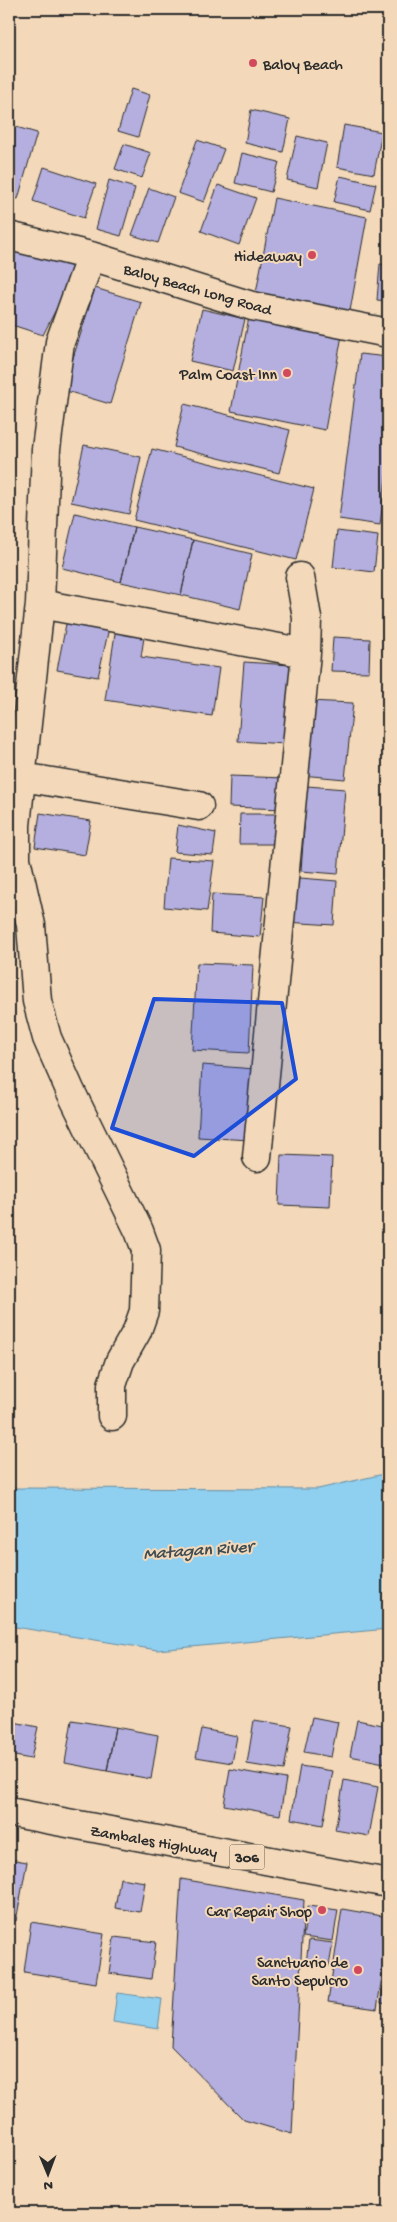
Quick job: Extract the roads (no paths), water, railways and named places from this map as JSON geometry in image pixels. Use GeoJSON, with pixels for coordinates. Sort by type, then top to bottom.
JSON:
{"type":"FeatureCollection","features":[{"type":"Feature","properties":{"kind":"street","name":"Baloy Beach Long Road"},"geometry":{"type":"LineString","coordinates":[[9,236],[91,256],[252,306],[388,333]]}},
{"type":"Feature","properties":{"kind":"street"},"geometry":{"type":"LineString","coordinates":[[91,256],[60,342],[46,449],[40,604],[16,825],[16,859],[31,924],[37,1001],[47,1038],[70,1090],[139,1231],[146,1250],[144,1311],[137,1332],[120,1361],[112,1385],[112,1416]]}},
{"type":"Feature","properties":{"kind":"street"},"geometry":{"type":"LineString","coordinates":[[257,1157],[306,653],[308,618],[300,576]]}},
{"type":"Feature","properties":{"kind":"street"},"geometry":{"type":"LineString","coordinates":[[40,604],[306,653]]}},
{"type":"Feature","properties":{"kind":"street"},"geometry":{"type":"LineString","coordinates":[[22,777],[199,806]]}},
{"type":"Feature","properties":{"kind":"street","name":"Zambales Highway"},"geometry":{"type":"LineString","coordinates":[[9,1812],[388,1883]]}},
{"type":"Feature","properties":{"kind":"water","name":"Matagan River"},"geometry":{"type":"Polygon","coordinates":[[[388,1473],[388,1629],[157,1650],[9,1626],[9,1488],[318,1489],[388,1473]]]}},
{"type":"Feature","properties":{"kind":"water"},"geometry":{"type":"Polygon","coordinates":[[[117,1993],[162,1999],[158,2029],[113,2022],[117,1993]]]}},
{"type":"Feature","properties":{"kind":"place","name":"Baloy Beach"},"geometry":{"type":"Point","coordinates":[253,63]}},
{"type":"Feature","properties":{"kind":"place","name":"Hideaway"},"geometry":{"type":"Point","coordinates":[312,255]}},
{"type":"Feature","properties":{"kind":"place","name":"Palm Coast Inn"},"geometry":{"type":"Point","coordinates":[287,373]}},
{"type":"Feature","properties":{"kind":"place","name":"Car Repair Shop"},"geometry":{"type":"Point","coordinates":[322,1910]}},
{"type":"Feature","properties":{"kind":"place","name":"Sanctuario de Santo Sepulcro"},"geometry":{"type":"Point","coordinates":[358,1970]}}]}
